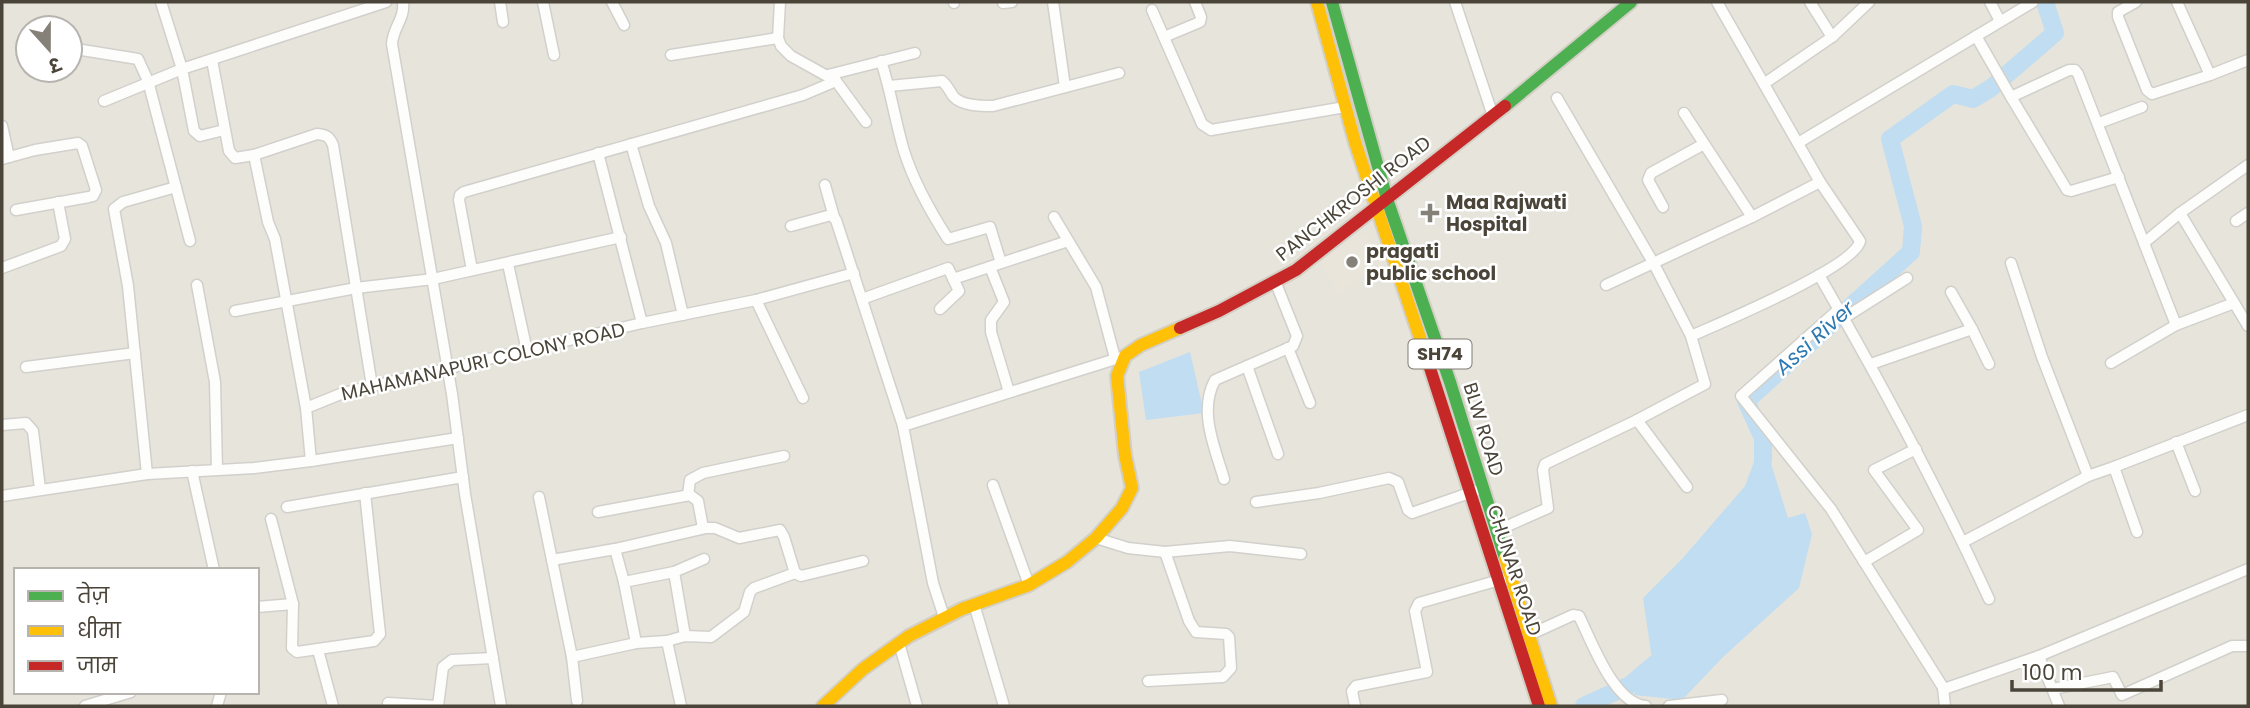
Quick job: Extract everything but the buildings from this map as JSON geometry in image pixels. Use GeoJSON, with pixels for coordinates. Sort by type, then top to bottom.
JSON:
{"type":"FeatureCollection","features":[{"type":"Feature","properties":{"kind":"main road","name":"SH74"},"geometry":{"type":"LineString","coordinates":[[1317,2],[1345,107],[1376,207]]}},
{"type":"Feature","properties":{"kind":"main road","name":"BLW ROAD"},"geometry":{"type":"LineString","coordinates":[[1332,2],[1387,199],[1450,382],[1475,491],[1496,531],[1504,579],[1529,635],[1551,706]]}},
{"type":"Feature","properties":{"kind":"main road","name":"PANCHKROSHI ROAD"},"geometry":{"type":"LineString","coordinates":[[1120,357],[1219,311],[1296,270],[1493,116],[1631,2]]}},
{"type":"Feature","properties":{"kind":"main road","name":"CHUNAR ROAD"},"geometry":{"type":"LineString","coordinates":[[1376,207],[1504,579],[1539,706]]}},
{"type":"Feature","properties":{"kind":"main road"},"geometry":{"type":"LineString","coordinates":[[823,706],[863,669],[899,643],[944,617],[1029,585],[1067,562],[1097,538],[1122,508],[1132,488],[1125,455],[1117,376],[1120,357]]}},
{"type":"Feature","properties":{"kind":"street"},"geometry":{"type":"LineString","coordinates":[[162,2],[182,69],[196,134],[200,136],[224,130]]}},
{"type":"Feature","properties":{"kind":"street"},"geometry":{"type":"LineString","coordinates":[[104,101],[182,69],[386,2]]}},
{"type":"Feature","properties":{"kind":"street"},"geometry":{"type":"LineString","coordinates":[[403,2],[404,15],[396,27],[391,44],[433,279],[501,706]]}},
{"type":"Feature","properties":{"kind":"street"},"geometry":{"type":"LineString","coordinates":[[500,2],[503,22]]}},
{"type":"Feature","properties":{"kind":"street"},"geometry":{"type":"LineString","coordinates":[[543,2],[554,55]]}},
{"type":"Feature","properties":{"kind":"street"},"geometry":{"type":"LineString","coordinates":[[612,2],[624,25]]}},
{"type":"Feature","properties":{"kind":"street"},"geometry":{"type":"LineString","coordinates":[[780,2],[780,46],[791,56],[832,78],[866,122]]}},
{"type":"Feature","properties":{"kind":"street"},"geometry":{"type":"LineString","coordinates":[[1053,2],[1065,87]]}},
{"type":"Feature","properties":{"kind":"street"},"geometry":{"type":"LineString","coordinates":[[1164,37],[1200,22],[1201,17],[1195,2]]}},
{"type":"Feature","properties":{"kind":"street"},"geometry":{"type":"LineString","coordinates":[[1455,2],[1493,116]]}},
{"type":"Feature","properties":{"kind":"street"},"geometry":{"type":"LineString","coordinates":[[1691,336],[1760,306],[1819,275],[1852,254],[1860,241],[1820,182],[1717,2]]}},
{"type":"Feature","properties":{"kind":"street"},"geometry":{"type":"LineString","coordinates":[[1810,2],[1832,37]]}},
{"type":"Feature","properties":{"kind":"street"},"geometry":{"type":"LineString","coordinates":[[1765,83],[1832,37],[1870,2]]}},
{"type":"Feature","properties":{"kind":"street"},"geometry":{"type":"LineString","coordinates":[[1990,2],[2000,21]]}},
{"type":"Feature","properties":{"kind":"street"},"geometry":{"type":"LineString","coordinates":[[1798,143],[2033,2]]}},
{"type":"Feature","properties":{"kind":"street"},"geometry":{"type":"LineString","coordinates":[[2136,2],[2121,8],[2118,17],[2147,90],[2152,94],[2248,60]]}},
{"type":"Feature","properties":{"kind":"street"},"geometry":{"type":"LineString","coordinates":[[2177,2],[2210,75]]}},
{"type":"Feature","properties":{"kind":"street"},"geometry":{"type":"LineString","coordinates":[[1152,10],[1206,128],[1211,130],[1345,107]]}},
{"type":"Feature","properties":{"kind":"street"},"geometry":{"type":"LineString","coordinates":[[1976,36],[2067,190],[2119,177]]}},
{"type":"Feature","properties":{"kind":"street"},"geometry":{"type":"LineString","coordinates":[[671,55],[778,38]]}},
{"type":"Feature","properties":{"kind":"street"},"geometry":{"type":"LineString","coordinates":[[84,50],[138,59],[148,81],[190,242]]}},
{"type":"Feature","properties":{"kind":"street"},"geometry":{"type":"LineString","coordinates":[[472,270],[460,195],[464,192],[803,95],[832,78],[881,61],[915,53]]}},
{"type":"Feature","properties":{"kind":"street"},"geometry":{"type":"LineString","coordinates":[[212,60],[224,130],[232,156],[239,159],[317,134],[330,138],[372,386]]}},
{"type":"Feature","properties":{"kind":"street"},"geometry":{"type":"LineString","coordinates":[[881,61],[890,86],[905,152],[929,210],[948,239],[990,227],[1001,263]]}},
{"type":"Feature","properties":{"kind":"street"},"geometry":{"type":"LineString","coordinates":[[2011,97],[2069,70],[2075,70],[2099,123],[2176,325]]}},
{"type":"Feature","properties":{"kind":"street"},"geometry":{"type":"LineString","coordinates":[[890,86],[942,81],[956,99],[993,106],[1119,73]]}},
{"type":"Feature","properties":{"kind":"street"},"geometry":{"type":"LineString","coordinates":[[1496,531],[1548,508],[1543,470],[1545,464],[1637,420],[1705,383],[1691,336],[1654,264],[1557,98]]}},
{"type":"Feature","properties":{"kind":"street"},"geometry":{"type":"LineString","coordinates":[[2099,123],[2142,107]]}},
{"type":"Feature","properties":{"kind":"street"},"geometry":{"type":"LineString","coordinates":[[1684,113],[1752,217]]}},
{"type":"Feature","properties":{"kind":"street"},"geometry":{"type":"LineString","coordinates":[[2,126],[5,158],[74,142],[82,146],[96,193],[89,197],[16,210]]}},
{"type":"Feature","properties":{"kind":"street"},"geometry":{"type":"LineString","coordinates":[[631,144],[649,206],[666,243],[683,315]]}},
{"type":"Feature","properties":{"kind":"street"},"geometry":{"type":"LineString","coordinates":[[1663,207],[1648,180],[1651,173],[1704,144]]}},
{"type":"Feature","properties":{"kind":"street"},"geometry":{"type":"LineString","coordinates":[[598,153],[642,323]]}},
{"type":"Feature","properties":{"kind":"street"},"geometry":{"type":"LineString","coordinates":[[254,155],[287,302],[306,408],[311,461]]}},
{"type":"Feature","properties":{"kind":"street"},"geometry":{"type":"LineString","coordinates":[[2144,243],[2180,213],[2248,165]]}},
{"type":"Feature","properties":{"kind":"street"},"geometry":{"type":"LineString","coordinates":[[1606,285],[1820,182]]}},
{"type":"Feature","properties":{"kind":"street"},"geometry":{"type":"LineString","coordinates":[[825,185],[903,426],[933,583],[944,617]]}},
{"type":"Feature","properties":{"kind":"street"},"geometry":{"type":"LineString","coordinates":[[147,474],[128,286],[114,209],[123,202],[176,187]]}},
{"type":"Feature","properties":{"kind":"street"},"geometry":{"type":"LineString","coordinates":[[2,268],[64,243],[58,202]]}},
{"type":"Feature","properties":{"kind":"street"},"geometry":{"type":"LineString","coordinates":[[2236,221],[2248,212]]}},
{"type":"Feature","properties":{"kind":"street"},"geometry":{"type":"LineString","coordinates":[[2180,213],[2248,326]]}},
{"type":"Feature","properties":{"kind":"street"},"geometry":{"type":"LineString","coordinates":[[791,226],[828,216],[834,217]]}},
{"type":"Feature","properties":{"kind":"street"},"geometry":{"type":"LineString","coordinates":[[903,426],[1120,357],[1096,287],[1054,217]]}},
{"type":"Feature","properties":{"kind":"street"},"geometry":{"type":"LineString","coordinates":[[235,311],[356,288],[433,279],[621,237]]}},
{"type":"Feature","properties":{"kind":"street"},"geometry":{"type":"LineString","coordinates":[[953,279],[1068,241]]}},
{"type":"Feature","properties":{"kind":"street"},"geometry":{"type":"LineString","coordinates":[[2011,263],[2042,357],[2088,476]]}},
{"type":"Feature","properties":{"kind":"street"},"geometry":{"type":"LineString","coordinates":[[508,264],[527,351]]}},
{"type":"Feature","properties":{"kind":"street"},"geometry":{"type":"LineString","coordinates":[[990,267],[1004,302],[991,320],[991,332],[1009,392]]}},
{"type":"Feature","properties":{"kind":"street"},"geometry":{"type":"LineString","coordinates":[[862,299],[948,268],[959,291],[940,309]]}},
{"type":"Feature","properties":{"kind":"street","name":"MAHAMANAPURI COLONY ROAD"},"geometry":{"type":"LineString","coordinates":[[306,408],[343,393],[642,323],[756,300],[854,274]]}},
{"type":"Feature","properties":{"kind":"street"},"geometry":{"type":"LineString","coordinates":[[1819,275],[1916,449],[1989,599]]}},
{"type":"Feature","properties":{"kind":"street"},"geometry":{"type":"LineString","coordinates":[[1907,278],[1841,313],[1741,396],[1831,509],[1943,688],[1945,706]]}},
{"type":"Feature","properties":{"kind":"street"},"geometry":{"type":"LineString","coordinates":[[1224,479],[1208,426],[1209,395],[1215,380],[1296,343],[1297,336],[1275,281]]}},
{"type":"Feature","properties":{"kind":"street"},"geometry":{"type":"LineString","coordinates":[[197,285],[215,382],[217,470]]}},
{"type":"Feature","properties":{"kind":"street"},"geometry":{"type":"LineString","coordinates":[[1951,292],[1989,364]]}},
{"type":"Feature","properties":{"kind":"street"},"geometry":{"type":"LineString","coordinates":[[756,300],[803,398]]}},
{"type":"Feature","properties":{"kind":"street"},"geometry":{"type":"LineString","coordinates":[[2111,363],[2176,325],[2234,303]]}},
{"type":"Feature","properties":{"kind":"street"},"geometry":{"type":"LineString","coordinates":[[1871,364],[1972,330]]}},
{"type":"Feature","properties":{"kind":"street"},"geometry":{"type":"LineString","coordinates":[[1288,348],[1310,402]]}},
{"type":"Feature","properties":{"kind":"street"},"geometry":{"type":"LineString","coordinates":[[26,367],[135,353]]}},
{"type":"Feature","properties":{"kind":"street"},"geometry":{"type":"LineString","coordinates":[[1247,366],[1278,454]]}},
{"type":"Feature","properties":{"kind":"street"},"geometry":{"type":"LineString","coordinates":[[1963,542],[2088,476],[2248,415]]}},
{"type":"Feature","properties":{"kind":"street"},"geometry":{"type":"LineString","coordinates":[[1637,420],[1687,487]]}},
{"type":"Feature","properties":{"kind":"street"},"geometry":{"type":"LineString","coordinates":[[2,425],[26,423],[33,431],[40,489]]}},
{"type":"Feature","properties":{"kind":"street"},"geometry":{"type":"LineString","coordinates":[[2,496],[147,474],[254,468],[311,461],[458,438]]}},
{"type":"Feature","properties":{"kind":"street"},"geometry":{"type":"LineString","coordinates":[[2176,442],[2195,491]]}},
{"type":"Feature","properties":{"kind":"street"},"geometry":{"type":"LineString","coordinates":[[1864,562],[1918,530],[1874,471],[1916,449]]}},
{"type":"Feature","properties":{"kind":"street"},"geometry":{"type":"LineString","coordinates":[[688,495],[690,480],[703,473],[784,456]]}},
{"type":"Feature","properties":{"kind":"street"},"geometry":{"type":"LineString","coordinates":[[2114,467],[2137,531]]}},
{"type":"Feature","properties":{"kind":"street"},"geometry":{"type":"LineString","coordinates":[[192,471],[214,568]]}},
{"type":"Feature","properties":{"kind":"street"},"geometry":{"type":"LineString","coordinates":[[287,507],[463,477]]}},
{"type":"Feature","properties":{"kind":"street"},"geometry":{"type":"LineString","coordinates":[[1256,502],[1319,493],[1389,478],[1398,482],[1408,510],[1412,513],[1475,491]]}},
{"type":"Feature","properties":{"kind":"street"},"geometry":{"type":"LineString","coordinates":[[993,485],[1029,585]]}},
{"type":"Feature","properties":{"kind":"street"},"geometry":{"type":"LineString","coordinates":[[271,519],[293,604],[292,648],[302,652],[374,641],[380,634],[365,493]]}},
{"type":"Feature","properties":{"kind":"street"},"geometry":{"type":"LineString","coordinates":[[598,512],[688,495],[694,496],[698,501],[703,528]]}},
{"type":"Feature","properties":{"kind":"street"},"geometry":{"type":"LineString","coordinates":[[539,496],[572,657],[577,701]]}},
{"type":"Feature","properties":{"kind":"street"},"geometry":{"type":"LineString","coordinates":[[552,559],[615,549],[703,528],[715,528],[739,538],[780,530],[795,573]]}},
{"type":"Feature","properties":{"kind":"street"},"geometry":{"type":"LineString","coordinates":[[1097,538],[1128,548],[1165,552],[1230,546],[1301,554]]}},
{"type":"Feature","properties":{"kind":"street"},"geometry":{"type":"LineString","coordinates":[[615,549],[636,643]]}},
{"type":"Feature","properties":{"kind":"street"},"geometry":{"type":"LineString","coordinates":[[1148,681],[1223,677],[1231,668],[1229,637],[1226,634],[1196,632],[1189,621],[1165,552]]}},
{"type":"Feature","properties":{"kind":"street"},"geometry":{"type":"LineString","coordinates":[[624,582],[674,572],[704,559]]}},
{"type":"Feature","properties":{"kind":"street"},"geometry":{"type":"LineString","coordinates":[[572,657],[636,643],[667,641],[685,636],[714,636],[744,612],[750,592],[754,588],[795,573],[804,576],[863,561]]}},
{"type":"Feature","properties":{"kind":"street"},"geometry":{"type":"LineString","coordinates":[[1943,688],[1947,690],[2039,656],[2248,569]]}},
{"type":"Feature","properties":{"kind":"street"},"geometry":{"type":"LineString","coordinates":[[674,572],[685,636]]}},
{"type":"Feature","properties":{"kind":"street"},"geometry":{"type":"LineString","coordinates":[[1355,706],[1352,691],[1356,686],[1427,672],[1415,611],[1419,603],[1504,579]]}},
{"type":"Feature","properties":{"kind":"street"},"geometry":{"type":"LineString","coordinates":[[259,607],[293,604]]}},
{"type":"Feature","properties":{"kind":"street"},"geometry":{"type":"LineString","coordinates":[[974,604],[1004,706]]}},
{"type":"Feature","properties":{"kind":"street"},"geometry":{"type":"LineString","coordinates":[[1529,635],[1573,615],[1578,616],[1618,690],[1634,704],[1646,706]]}},
{"type":"Feature","properties":{"kind":"street"},"geometry":{"type":"LineString","coordinates":[[667,641],[681,706]]}},
{"type":"Feature","properties":{"kind":"street"},"geometry":{"type":"LineString","coordinates":[[899,643],[917,706]]}},
{"type":"Feature","properties":{"kind":"street"},"geometry":{"type":"LineString","coordinates":[[2053,689],[2113,677],[2122,695],[2232,646],[2248,646]]}},
{"type":"Feature","properties":{"kind":"street"},"geometry":{"type":"LineString","coordinates":[[318,650],[333,706]]}},
{"type":"Feature","properties":{"kind":"street"},"geometry":{"type":"LineString","coordinates":[[2039,656],[2059,706]]}},
{"type":"Feature","properties":{"kind":"street"},"geometry":{"type":"LineString","coordinates":[[388,703],[438,706],[443,667],[447,663],[452,660],[493,658]]}},
{"type":"Feature","properties":{"kind":"street"},"geometry":{"type":"LineString","coordinates":[[85,706],[124,694]]}},
{"type":"Feature","properties":{"kind":"street"},"geometry":{"type":"LineString","coordinates":[[1669,706],[1722,699]]}},
{"type":"Feature","properties":{"kind":"shaded area"},"geometry":{"type":"Polygon","coordinates":[[[2,2],[2248,2],[2248,706],[2,706],[2,2]]]}},
{"type":"Feature","properties":{"kind":"shaded area","name":"pragati public school"},"geometry":{"type":"Polygon","coordinates":[[[1366,233],[1383,264],[1338,293],[1321,261],[1366,233]]]}},
{"type":"Feature","properties":{"kind":"water"},"geometry":{"type":"Polygon","coordinates":[[[1190,352],[1204,413],[1146,420],[1139,372],[1190,352]]]}},
{"type":"Feature","properties":{"kind":"water"},"geometry":{"type":"Polygon","coordinates":[[[1763,438],[1788,518],[1805,513],[1812,534],[1799,588],[1723,657],[1682,700],[1634,695],[1652,659],[1643,598],[1682,559],[1745,486],[1763,438]]]}},
{"type":"Feature","properties":{"kind":"waterway","name":"Assi River"},"geometry":{"type":"LineString","coordinates":[[1763,460],[1763,438],[1746,401],[1911,252],[1913,226],[1890,139],[1953,94],[1973,99],[1991,88],[2055,33],[2045,2]]}},
{"type":"Feature","properties":{"kind":"waterway","name":"Assi River"},"geometry":{"type":"LineString","coordinates":[[1584,706],[1630,685],[1663,657]]}},
{"type":"Feature","properties":{"kind":"traffic: fast"},"geometry":{"type":"LineString","coordinates":[[1332,2],[1387,199],[1450,382],[1505,558]]}},
{"type":"Feature","properties":{"kind":"traffic: fast"},"geometry":{"type":"LineString","coordinates":[[1505,106],[1631,2]]}},
{"type":"Feature","properties":{"kind":"traffic: slow"},"geometry":{"type":"LineString","coordinates":[[1317,2],[1355,142],[1430,368]]}},
{"type":"Feature","properties":{"kind":"traffic: slow"},"geometry":{"type":"LineString","coordinates":[[823,706],[863,669],[909,636],[962,609],[1029,585],[1067,562],[1096,538],[1122,508],[1132,488],[1125,455],[1117,376],[1125,356],[1141,345],[1180,328]]}},
{"type":"Feature","properties":{"kind":"traffic: slow"},"geometry":{"type":"LineString","coordinates":[[1505,558],[1551,706]]}},
{"type":"Feature","properties":{"kind":"traffic: jam"},"geometry":{"type":"LineString","coordinates":[[1180,328],[1219,311],[1296,270],[1505,106]]}},
{"type":"Feature","properties":{"kind":"traffic: jam"},"geometry":{"type":"LineString","coordinates":[[1430,368],[1539,706]]}},
{"type":"Feature","properties":{"kind":"place","name":"Maa Rajwati Hospital"},"geometry":{"type":"Point","coordinates":[1430,213]}},
{"type":"Feature","properties":{"kind":"place","name":"pragati public school"},"geometry":{"type":"Point","coordinates":[1352,262]}}]}
